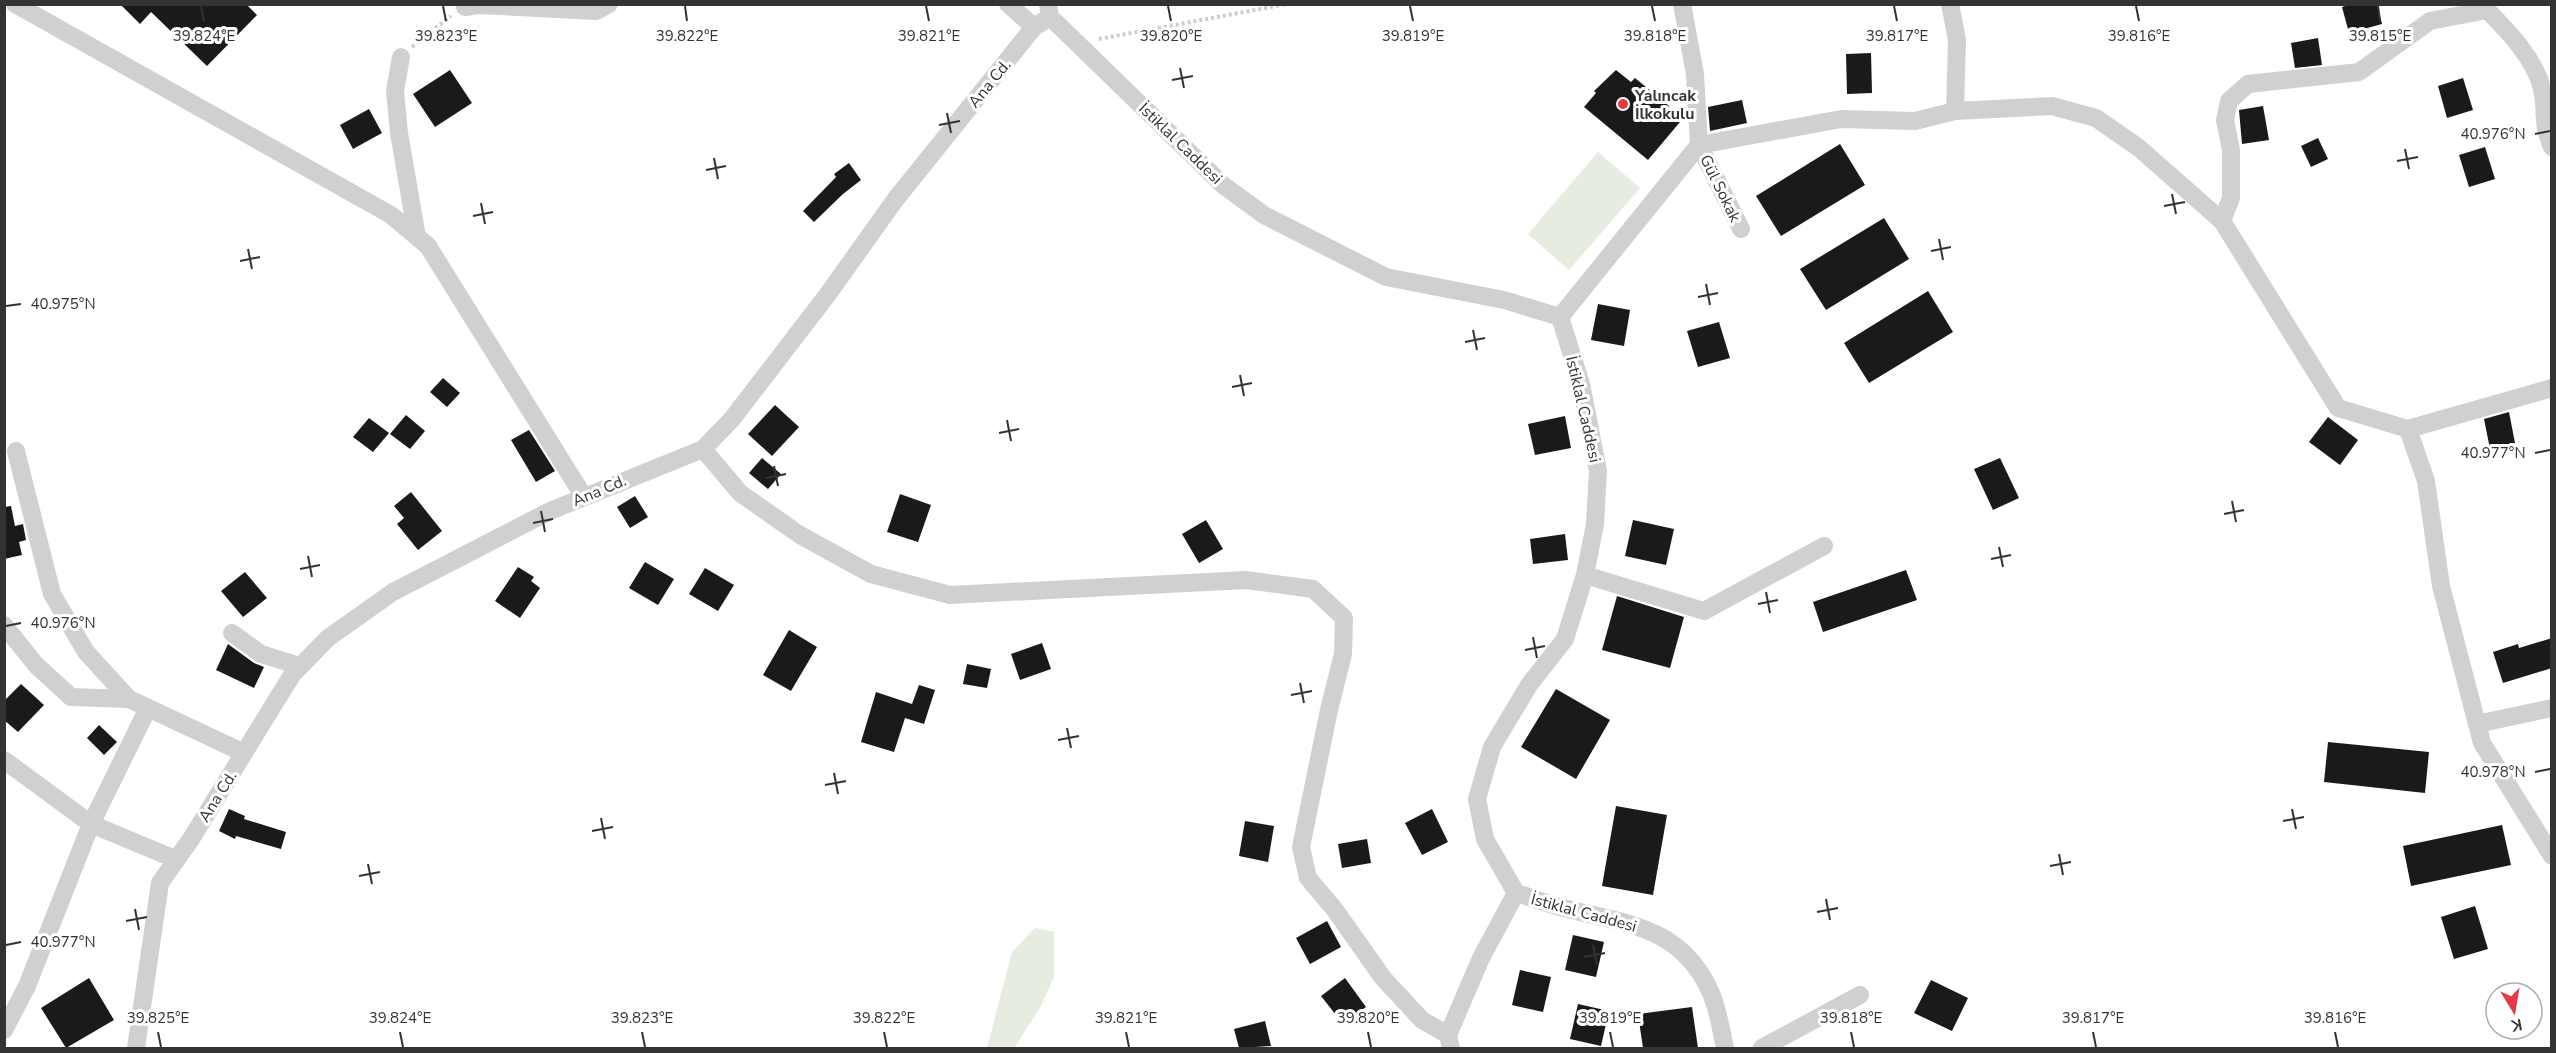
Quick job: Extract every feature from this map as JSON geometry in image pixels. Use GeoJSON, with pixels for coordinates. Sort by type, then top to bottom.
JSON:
{"type":"FeatureCollection","features":[{"type":"Feature","properties":{"kind":"street"},"geometry":{"type":"LineString","coordinates":[[15,4],[391,215],[428,246],[584,497]]}},
{"type":"Feature","properties":{"kind":"street"},"geometry":{"type":"LineString","coordinates":[[465,7],[479,5],[596,10],[609,4]]}},
{"type":"Feature","properties":{"kind":"street"},"geometry":{"type":"LineString","coordinates":[[1008,4],[1034,27]]}},
{"type":"Feature","properties":{"kind":"street","name":"Gül Sokak"},"geometry":{"type":"LineString","coordinates":[[1682,4],[1695,74],[1699,145],[1741,229]]}},
{"type":"Feature","properties":{"kind":"street"},"geometry":{"type":"LineString","coordinates":[[1950,4],[1956,40],[1955,111]]}},
{"type":"Feature","properties":{"kind":"street"},"geometry":{"type":"LineString","coordinates":[[2222,221],[2231,198],[2231,150],[2225,120],[2229,100],[2248,84],[2359,72],[2430,21],[2487,10],[2519,43],[2542,88],[2544,130],[2552,147]]}},
{"type":"Feature","properties":{"kind":"street","name":"Ana Cd."},"geometry":{"type":"LineString","coordinates":[[136,1048],[160,883],[292,675],[328,638],[393,592],[550,511],[704,449],[732,419],[828,294],[895,200],[1049,11]]}},
{"type":"Feature","properties":{"kind":"street","name":"İstiklal Caddesi"},"geometry":{"type":"LineString","coordinates":[[1049,11],[1077,43],[1223,185],[1264,215],[1386,277],[1504,300],[1560,317],[1581,384],[1598,471],[1595,524],[1585,575],[1565,639],[1529,685],[1492,747],[1478,799],[1485,840],[1516,893],[1564,908],[1625,920],[1669,940],[1695,965],[1710,991],[1725,1048]]}},
{"type":"Feature","properties":{"kind":"street"},"geometry":{"type":"LineString","coordinates":[[401,57],[395,91],[401,143],[417,237]]}},
{"type":"Feature","properties":{"kind":"street"},"geometry":{"type":"LineString","coordinates":[[1560,317],[1699,145],[1841,120],[1915,121],[1955,111],[2052,106],[2096,118],[2139,148],[2222,221],[2337,408],[2408,429],[2552,388]]}},
{"type":"Feature","properties":{"kind":"street"},"geometry":{"type":"LineString","coordinates":[[2408,429],[2426,481],[2441,586],[2482,743],[2552,856]]}},
{"type":"Feature","properties":{"kind":"street"},"geometry":{"type":"LineString","coordinates":[[704,449],[740,494],[800,535],[871,574],[950,595],[1246,579],[1313,589],[1344,618],[1344,636],[1343,654],[1301,847],[1308,878],[1383,978],[1422,1020],[1449,1042],[1481,958],[1516,893]]}},
{"type":"Feature","properties":{"kind":"street"},"geometry":{"type":"LineString","coordinates":[[16,451],[52,594],[86,652],[129,699],[244,753]]}},
{"type":"Feature","properties":{"kind":"street"},"geometry":{"type":"LineString","coordinates":[[1585,575],[1704,612],[1824,546]]}},
{"type":"Feature","properties":{"kind":"street"},"geometry":{"type":"LineString","coordinates":[[4,625],[36,665],[70,697],[129,699]]}},
{"type":"Feature","properties":{"kind":"street"},"geometry":{"type":"LineString","coordinates":[[232,633],[261,654],[300,666]]}},
{"type":"Feature","properties":{"kind":"street"},"geometry":{"type":"LineString","coordinates":[[4,1030],[27,986],[91,824],[148,708]]}},
{"type":"Feature","properties":{"kind":"street"},"geometry":{"type":"LineString","coordinates":[[2477,724],[2552,708]]}},
{"type":"Feature","properties":{"kind":"street"},"geometry":{"type":"LineString","coordinates":[[4,760],[91,824],[176,860]]}},
{"type":"Feature","properties":{"kind":"street"},"geometry":{"type":"LineString","coordinates":[[1762,1048],[1860,995]]}},
{"type":"Feature","properties":{"kind":"path"},"geometry":{"type":"LineString","coordinates":[[1077,43],[1287,4]]}},
{"type":"Feature","properties":{"kind":"path"},"geometry":{"type":"LineString","coordinates":[[401,57],[429,31],[465,7]]}},
{"type":"Feature","properties":{"kind":"shaded area"},"geometry":{"type":"Polygon","coordinates":[[[1598,152],[1640,188],[1569,270],[1528,234],[1598,152]]]}},
{"type":"Feature","properties":{"kind":"shaded area"},"geometry":{"type":"Polygon","coordinates":[[[1035,928],[1054,932],[1054,977],[1040,1008],[1014,1048],[987,1048],[1012,952],[1035,928]]]}},
{"type":"Feature","properties":{"kind":"building"},"geometry":{"type":"Polygon","coordinates":[[[120,4],[246,4],[257,15],[207,66],[151,12],[140,24],[120,4]]]}},
{"type":"Feature","properties":{"kind":"building"},"geometry":{"type":"Polygon","coordinates":[[[2351,4],[2377,4],[2382,24],[2349,33],[2342,7],[2351,4]]]}},
{"type":"Feature","properties":{"kind":"building"},"geometry":{"type":"Polygon","coordinates":[[[2318,38],[2322,65],[2295,68],[2291,43],[2318,38]]]}},
{"type":"Feature","properties":{"kind":"building"},"geometry":{"type":"Polygon","coordinates":[[[1871,53],[1872,93],[1847,94],[1846,54],[1871,53]]]}},
{"type":"Feature","properties":{"kind":"building"},"geometry":{"type":"Polygon","coordinates":[[[450,70],[472,103],[435,127],[413,94],[450,70]]]}},
{"type":"Feature","properties":{"kind":"building"},"geometry":{"type":"Polygon","coordinates":[[[1616,70],[1631,82],[1635,78],[1669,106],[1665,110],[1680,122],[1648,160],[1584,107],[1596,93],[1594,91],[1616,70]]]}},
{"type":"Feature","properties":{"kind":"building"},"geometry":{"type":"Polygon","coordinates":[[[2463,78],[2473,110],[2447,118],[2438,86],[2463,78]]]}},
{"type":"Feature","properties":{"kind":"building"},"geometry":{"type":"Polygon","coordinates":[[[1742,100],[1747,123],[1710,131],[1708,107],[1742,100]]]}},
{"type":"Feature","properties":{"kind":"building"},"geometry":{"type":"Polygon","coordinates":[[[2263,106],[2269,140],[2242,144],[2239,110],[2263,106]]]}},
{"type":"Feature","properties":{"kind":"building"},"geometry":{"type":"Polygon","coordinates":[[[369,109],[382,133],[353,149],[340,125],[369,109]]]}},
{"type":"Feature","properties":{"kind":"building"},"geometry":{"type":"Polygon","coordinates":[[[2318,138],[2328,159],[2311,167],[2301,146],[2318,138]]]}},
{"type":"Feature","properties":{"kind":"building"},"geometry":{"type":"Polygon","coordinates":[[[1840,144],[1865,185],[1781,236],[1756,196],[1840,144]]]}},
{"type":"Feature","properties":{"kind":"building"},"geometry":{"type":"Polygon","coordinates":[[[2485,147],[2495,179],[2469,187],[2459,155],[2485,147]]]}},
{"type":"Feature","properties":{"kind":"building"},"geometry":{"type":"Polygon","coordinates":[[[849,163],[861,180],[814,222],[803,211],[836,177],[834,174],[849,163]]]}},
{"type":"Feature","properties":{"kind":"building"},"geometry":{"type":"Polygon","coordinates":[[[1884,218],[1909,259],[1826,310],[1800,269],[1884,218]]]}},
{"type":"Feature","properties":{"kind":"building"},"geometry":{"type":"Polygon","coordinates":[[[1928,291],[1953,332],[1869,383],[1844,343],[1928,291]]]}},
{"type":"Feature","properties":{"kind":"building"},"geometry":{"type":"Polygon","coordinates":[[[1598,304],[1630,310],[1624,346],[1591,340],[1598,304]]]}},
{"type":"Feature","properties":{"kind":"building"},"geometry":{"type":"Polygon","coordinates":[[[1719,322],[1730,358],[1698,367],[1687,331],[1719,322]]]}},
{"type":"Feature","properties":{"kind":"building"},"geometry":{"type":"Polygon","coordinates":[[[443,378],[460,393],[447,407],[430,392],[443,378]]]}},
{"type":"Feature","properties":{"kind":"building"},"geometry":{"type":"Polygon","coordinates":[[[775,405],[799,427],[772,456],[748,434],[775,405]]]}},
{"type":"Feature","properties":{"kind":"building"},"geometry":{"type":"Polygon","coordinates":[[[2509,412],[2515,443],[2490,449],[2484,419],[2509,412]]]}},
{"type":"Feature","properties":{"kind":"building"},"geometry":{"type":"Polygon","coordinates":[[[406,415],[425,431],[410,449],[390,434],[406,415]]]}},
{"type":"Feature","properties":{"kind":"building"},"geometry":{"type":"Polygon","coordinates":[[[1565,416],[1571,448],[1535,455],[1528,424],[1565,416]]]}},
{"type":"Feature","properties":{"kind":"building"},"geometry":{"type":"Polygon","coordinates":[[[2328,417],[2358,440],[2340,465],[2309,442],[2328,417]]]}},
{"type":"Feature","properties":{"kind":"building"},"geometry":{"type":"Polygon","coordinates":[[[369,418],[389,433],[373,452],[353,437],[369,418]]]}},
{"type":"Feature","properties":{"kind":"building"},"geometry":{"type":"Polygon","coordinates":[[[529,430],[555,471],[536,482],[511,440],[529,430]]]}},
{"type":"Feature","properties":{"kind":"building"},"geometry":{"type":"Polygon","coordinates":[[[762,458],[781,474],[768,489],[749,473],[762,458]]]}},
{"type":"Feature","properties":{"kind":"building"},"geometry":{"type":"Polygon","coordinates":[[[2000,458],[2019,498],[1993,510],[1974,469],[2000,458]]]}},
{"type":"Feature","properties":{"kind":"building"},"geometry":{"type":"Polygon","coordinates":[[[411,492],[442,531],[418,550],[397,524],[404,518],[394,506],[411,492]]]}},
{"type":"Feature","properties":{"kind":"building"},"geometry":{"type":"Polygon","coordinates":[[[900,494],[931,505],[918,542],[887,532],[900,494]]]}},
{"type":"Feature","properties":{"kind":"building"},"geometry":{"type":"Polygon","coordinates":[[[635,496],[648,517],[630,528],[617,507],[635,496]]]}},
{"type":"Feature","properties":{"kind":"building"},"geometry":{"type":"Polygon","coordinates":[[[11,506],[15,526],[23,524],[26,540],[19,542],[22,555],[4,559],[4,507],[11,506]]]}},
{"type":"Feature","properties":{"kind":"building"},"geometry":{"type":"Polygon","coordinates":[[[1206,520],[1223,549],[1199,563],[1182,534],[1206,520]]]}},
{"type":"Feature","properties":{"kind":"building"},"geometry":{"type":"Polygon","coordinates":[[[1633,520],[1674,529],[1666,565],[1625,556],[1633,520]]]}},
{"type":"Feature","properties":{"kind":"building"},"geometry":{"type":"Polygon","coordinates":[[[1565,534],[1568,560],[1533,564],[1530,539],[1565,534]]]}},
{"type":"Feature","properties":{"kind":"building"},"geometry":{"type":"Polygon","coordinates":[[[645,562],[674,579],[658,605],[629,588],[645,562]]]}},
{"type":"Feature","properties":{"kind":"building"},"geometry":{"type":"Polygon","coordinates":[[[518,567],[534,577],[531,581],[540,588],[520,618],[495,601],[518,567]]]}},
{"type":"Feature","properties":{"kind":"building"},"geometry":{"type":"Polygon","coordinates":[[[705,568],[734,585],[718,611],[689,594],[705,568]]]}},
{"type":"Feature","properties":{"kind":"building"},"geometry":{"type":"Polygon","coordinates":[[[1906,570],[1917,600],[1823,632],[1813,602],[1906,570]]]}},
{"type":"Feature","properties":{"kind":"building"},"geometry":{"type":"Polygon","coordinates":[[[245,572],[267,598],[243,617],[221,591],[245,572]]]}},
{"type":"Feature","properties":{"kind":"building"},"geometry":{"type":"Polygon","coordinates":[[[1617,596],[1684,617],[1670,668],[1602,650],[1617,596]]]}},
{"type":"Feature","properties":{"kind":"building"},"geometry":{"type":"Polygon","coordinates":[[[789,630],[817,647],[791,691],[763,675],[789,630]]]}},
{"type":"Feature","properties":{"kind":"building"},"geometry":{"type":"Polygon","coordinates":[[[2552,638],[2552,668],[2503,683],[2493,652],[2518,644],[2519,648],[2552,638]]]}},
{"type":"Feature","properties":{"kind":"building"},"geometry":{"type":"Polygon","coordinates":[[[1042,643],[1051,669],[1020,680],[1011,654],[1042,643]]]}},
{"type":"Feature","properties":{"kind":"building"},"geometry":{"type":"Polygon","coordinates":[[[228,644],[254,663],[264,667],[254,688],[216,670],[228,644]]]}},
{"type":"Feature","properties":{"kind":"building"},"geometry":{"type":"Polygon","coordinates":[[[967,664],[991,669],[987,688],[963,684],[967,664]]]}},
{"type":"Feature","properties":{"kind":"building"},"geometry":{"type":"Polygon","coordinates":[[[21,684],[44,705],[18,732],[4,720],[4,701],[21,684]]]}},
{"type":"Feature","properties":{"kind":"building"},"geometry":{"type":"Polygon","coordinates":[[[919,685],[935,690],[924,724],[905,718],[894,752],[861,742],[876,692],[912,704],[919,685]]]}},
{"type":"Feature","properties":{"kind":"building"},"geometry":{"type":"Polygon","coordinates":[[[1556,689],[1610,720],[1576,779],[1521,747],[1556,689]]]}},
{"type":"Feature","properties":{"kind":"building"},"geometry":{"type":"Polygon","coordinates":[[[99,725],[117,742],[104,755],[87,738],[99,725]]]}},
{"type":"Feature","properties":{"kind":"building"},"geometry":{"type":"Polygon","coordinates":[[[2328,742],[2429,752],[2425,793],[2324,782],[2328,742]]]}},
{"type":"Feature","properties":{"kind":"building"},"geometry":{"type":"Polygon","coordinates":[[[1616,806],[1667,815],[1653,895],[1602,886],[1616,806]]]}},
{"type":"Feature","properties":{"kind":"building"},"geometry":{"type":"Polygon","coordinates":[[[229,809],[245,816],[244,819],[286,832],[281,849],[236,836],[235,839],[219,831],[229,809]]]}},
{"type":"Feature","properties":{"kind":"building"},"geometry":{"type":"Polygon","coordinates":[[[1432,809],[1448,842],[1422,855],[1405,823],[1432,809]]]}},
{"type":"Feature","properties":{"kind":"building"},"geometry":{"type":"Polygon","coordinates":[[[1245,821],[1274,826],[1268,862],[1239,856],[1245,821]]]}},
{"type":"Feature","properties":{"kind":"building"},"geometry":{"type":"Polygon","coordinates":[[[2502,825],[2511,865],[2411,886],[2403,846],[2502,825]]]}},
{"type":"Feature","properties":{"kind":"building"},"geometry":{"type":"Polygon","coordinates":[[[1367,839],[1371,863],[1342,868],[1338,844],[1367,839]]]}},
{"type":"Feature","properties":{"kind":"building"},"geometry":{"type":"Polygon","coordinates":[[[2475,906],[2488,949],[2454,959],[2441,917],[2475,906]]]}},
{"type":"Feature","properties":{"kind":"building"},"geometry":{"type":"Polygon","coordinates":[[[1327,921],[1341,947],[1310,964],[1296,938],[1327,921]]]}},
{"type":"Feature","properties":{"kind":"building"},"geometry":{"type":"Polygon","coordinates":[[[1573,935],[1604,942],[1596,977],[1565,970],[1573,935]]]}},
{"type":"Feature","properties":{"kind":"building"},"geometry":{"type":"Polygon","coordinates":[[[1520,970],[1551,977],[1543,1012],[1512,1005],[1520,970]]]}},
{"type":"Feature","properties":{"kind":"building"},"geometry":{"type":"Polygon","coordinates":[[[89,978],[114,1020],[66,1048],[41,1008],[89,978]]]}},
{"type":"Feature","properties":{"kind":"building"},"geometry":{"type":"Polygon","coordinates":[[[1345,978],[1366,1007],[1343,1024],[1321,996],[1345,978]]]}},
{"type":"Feature","properties":{"kind":"building"},"geometry":{"type":"Polygon","coordinates":[[[1931,980],[1968,998],[1952,1031],[1914,1013],[1931,980]]]}},
{"type":"Feature","properties":{"kind":"building"},"geometry":{"type":"Polygon","coordinates":[[[1578,1004],[1609,1011],[1601,1046],[1570,1039],[1578,1004]]]}},
{"type":"Feature","properties":{"kind":"building"},"geometry":{"type":"Polygon","coordinates":[[[1692,1007],[1698,1048],[1643,1048],[1638,1014],[1692,1007]]]}},
{"type":"Feature","properties":{"kind":"building"},"geometry":{"type":"Polygon","coordinates":[[[1265,1021],[1271,1046],[1239,1048],[1234,1029],[1265,1021]]]}},
{"type":"Feature","properties":{"kind":"place","name":"Yalıncak İlkokulu"},"geometry":{"type":"Point","coordinates":[1623,104]}}]}
